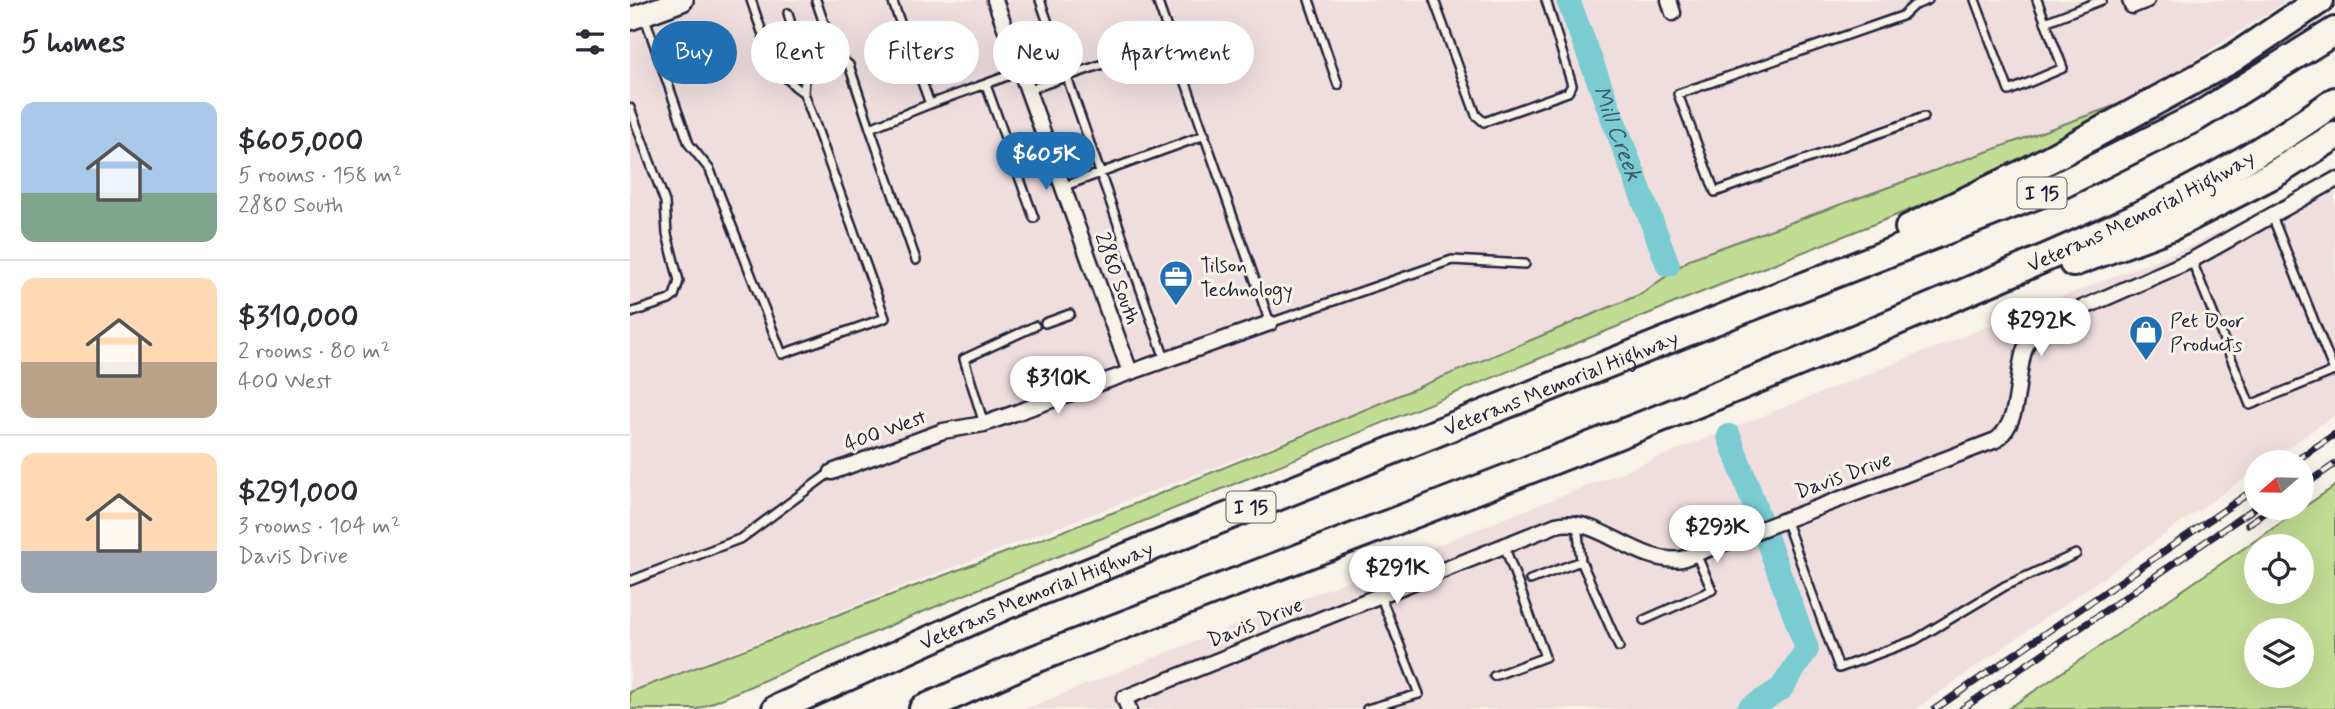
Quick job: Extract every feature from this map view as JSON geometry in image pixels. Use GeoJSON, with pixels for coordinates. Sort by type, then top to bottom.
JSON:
{"type":"FeatureCollection","features":[{"type":"Feature","properties":{"kind":"highway"},"geometry":{"type":"LineString","coordinates":[[1730,315],[2026,172],[2232,59],[2320,0]]}},
{"type":"Feature","properties":{"kind":"highway","name":"Veterans Memorial Highway"},"geometry":{"type":"LineString","coordinates":[[776,709],[1007,605],[2057,187],[2197,117],[2335,31]]}},
{"type":"Feature","properties":{"kind":"highway","name":"Veterans Memorial Highway"},"geometry":{"type":"LineString","coordinates":[[923,709],[1030,661],[1760,380],[2074,246],[2221,173],[2335,101]]}},
{"type":"Feature","properties":{"kind":"highway"},"geometry":{"type":"LineString","coordinates":[[1760,380],[2173,226],[2274,174],[2335,136]]}},
{"type":"Feature","properties":{"kind":"main road"},"geometry":{"type":"LineString","coordinates":[[637,16],[682,0]]}},
{"type":"Feature","properties":{"kind":"street","name":"2880 South"},"geometry":{"type":"LineString","coordinates":[[995,0],[1003,21]]}},
{"type":"Feature","properties":{"kind":"street"},"geometry":{"type":"LineString","coordinates":[[2131,3],[2147,0]]}},
{"type":"Feature","properties":{"kind":"street","name":"2880 South"},"geometry":{"type":"LineString","coordinates":[[1026,84],[1130,372]]}},
{"type":"Feature","properties":{"kind":"street","name":"Davis Drive"},"geometry":{"type":"LineString","coordinates":[[1127,703],[1380,594],[1556,525],[1576,522],[1648,556],[1668,561],[1696,554],[1996,440],[2010,424],[2025,350],[2034,331],[2192,260],[2335,180]]}},
{"type":"Feature","properties":{"kind":"street","name":"400 West"},"geometry":{"type":"LineString","coordinates":[[832,472],[943,431],[984,424],[1270,323]]}},
{"type":"Feature","properties":{"kind":"lane"},"geometry":{"type":"LineString","coordinates":[[751,0],[771,55],[789,84],[804,93]]}},
{"type":"Feature","properties":{"kind":"lane"},"geometry":{"type":"LineString","coordinates":[[816,0],[834,52],[849,65],[916,260]]}},
{"type":"Feature","properties":{"kind":"lane"},"geometry":{"type":"LineString","coordinates":[[892,0],[930,104]]}},
{"type":"Feature","properties":{"kind":"lane"},"geometry":{"type":"LineString","coordinates":[[1040,0],[1047,21]]}},
{"type":"Feature","properties":{"kind":"lane"},"geometry":{"type":"LineString","coordinates":[[1157,0],[1165,21]]}},
{"type":"Feature","properties":{"kind":"lane"},"geometry":{"type":"LineString","coordinates":[[1309,0],[1338,85]]}},
{"type":"Feature","properties":{"kind":"lane"},"geometry":{"type":"LineString","coordinates":[[1434,0],[1476,115],[1483,121],[1568,92],[1572,85],[1546,0]]}},
{"type":"Feature","properties":{"kind":"lane"},"geometry":{"type":"LineString","coordinates":[[1924,117],[1715,191],[1678,94],[1902,16],[1913,6],[1928,0]]}},
{"type":"Feature","properties":{"kind":"lane"},"geometry":{"type":"LineString","coordinates":[[1975,0],[2008,91],[2063,68],[2037,0]]}},
{"type":"Feature","properties":{"kind":"lane"},"geometry":{"type":"LineString","coordinates":[[2045,22],[2102,0]]}},
{"type":"Feature","properties":{"kind":"lane"},"geometry":{"type":"LineString","coordinates":[[668,84],[689,144],[710,170],[782,354],[885,318],[804,93],[805,77],[788,13]]}},
{"type":"Feature","properties":{"kind":"lane"},"geometry":{"type":"LineString","coordinates":[[637,16],[651,43]]}},
{"type":"Feature","properties":{"kind":"lane"},"geometry":{"type":"LineString","coordinates":[[870,128],[993,82]]}},
{"type":"Feature","properties":{"kind":"lane"},"geometry":{"type":"LineString","coordinates":[[1028,90],[1046,84]]}},
{"type":"Feature","properties":{"kind":"lane"},"geometry":{"type":"LineString","coordinates":[[1069,84],[1165,359]]}},
{"type":"Feature","properties":{"kind":"lane"},"geometry":{"type":"LineString","coordinates":[[1187,84],[1270,323],[1452,260],[1525,264]]}},
{"type":"Feature","properties":{"kind":"lane"},"geometry":{"type":"LineString","coordinates":[[986,85],[1034,218]]}},
{"type":"Feature","properties":{"kind":"lane"},"geometry":{"type":"LineString","coordinates":[[630,108],[665,202],[667,234],[679,281],[674,296],[669,300],[630,313]]}},
{"type":"Feature","properties":{"kind":"lane"},"geometry":{"type":"LineString","coordinates":[[1062,187],[1205,135]]}},
{"type":"Feature","properties":{"kind":"lane"},"geometry":{"type":"LineString","coordinates":[[2192,260],[2250,405],[2334,371],[2273,216]]}},
{"type":"Feature","properties":{"kind":"lane"},"geometry":{"type":"LineString","coordinates":[[1045,323],[1070,314]]}},
{"type":"Feature","properties":{"kind":"lane"},"geometry":{"type":"LineString","coordinates":[[984,424],[964,359],[1035,326]]}},
{"type":"Feature","properties":{"kind":"lane"},"geometry":{"type":"LineString","coordinates":[[630,581],[742,538],[832,472]]}},
{"type":"Feature","properties":{"kind":"lane"},"geometry":{"type":"LineString","coordinates":[[1779,521],[1839,668],[1915,640],[2004,586],[2076,554]]}},
{"type":"Feature","properties":{"kind":"lane"},"geometry":{"type":"LineString","coordinates":[[1576,522],[1581,561],[1619,647]]}},
{"type":"Feature","properties":{"kind":"lane"},"geometry":{"type":"LineString","coordinates":[[1494,676],[1545,657],[1504,545]]}},
{"type":"Feature","properties":{"kind":"lane"},"geometry":{"type":"LineString","coordinates":[[1644,620],[1712,590],[1696,554]]}},
{"type":"Feature","properties":{"kind":"lane"},"geometry":{"type":"LineString","coordinates":[[1530,580],[1581,561]]}},
{"type":"Feature","properties":{"kind":"lane"},"geometry":{"type":"LineString","coordinates":[[1367,709],[1419,694],[1380,594]]}},
{"type":"Feature","properties":{"kind":"shaded area"},"geometry":{"type":"Polygon","coordinates":[[[630,0],[2288,0],[2121,108],[1693,284],[630,691],[630,0]]]}},
{"type":"Feature","properties":{"kind":"shaded area"},"geometry":{"type":"Polygon","coordinates":[[[2335,168],[2335,415],[2284,450],[2244,450],[2244,478],[1916,709],[1025,709],[2193,245],[2292,195],[2335,168]]]}},
{"type":"Feature","properties":{"kind":"green space"},"geometry":{"type":"Polygon","coordinates":[[[2150,93],[1950,194],[1677,302],[891,625],[698,709],[630,709],[630,692],[1117,511],[1304,435],[1641,294],[1692,258],[2150,93]]]}},
{"type":"Feature","properties":{"kind":"green space"},"geometry":{"type":"Polygon","coordinates":[[[2335,486],[2335,709],[2008,709],[2244,548],[2244,604],[2314,604],[2314,534],[2265,534],[2285,520],[2314,520],[2314,500],[2335,486]]]}},
{"type":"Feature","properties":{"kind":"waterway","name":"Mill Creek"},"geometry":{"type":"LineString","coordinates":[[1568,0],[1668,265]]}},
{"type":"Feature","properties":{"kind":"waterway","name":"Mill Creek"},"geometry":{"type":"LineString","coordinates":[[1729,436],[1807,649],[1781,689],[1749,709]]}},
{"type":"Feature","properties":{"kind":"railway"},"geometry":{"type":"LineString","coordinates":[[2312,450],[2335,434]]}},
{"type":"Feature","properties":{"kind":"railway"},"geometry":{"type":"LineString","coordinates":[[2314,479],[2335,464]]}},
{"type":"Feature","properties":{"kind":"railway"},"geometry":{"type":"LineString","coordinates":[[1935,709],[2244,496]]}},
{"type":"Feature","properties":{"kind":"railway"},"geometry":{"type":"LineString","coordinates":[[1962,709],[2244,515]]}},
{"type":"Feature","properties":{"kind":"railway"},"geometry":{"type":"LineString","coordinates":[[2248,524],[2254,520]]}},
{"type":"Feature","properties":{"kind":"place","name":"Tilson Technology"},"geometry":{"type":"Point","coordinates":[1176,307]}},
{"type":"Feature","properties":{"kind":"place","name":"Pet Door Products"},"geometry":{"type":"Point","coordinates":[2146,362]}}]}
